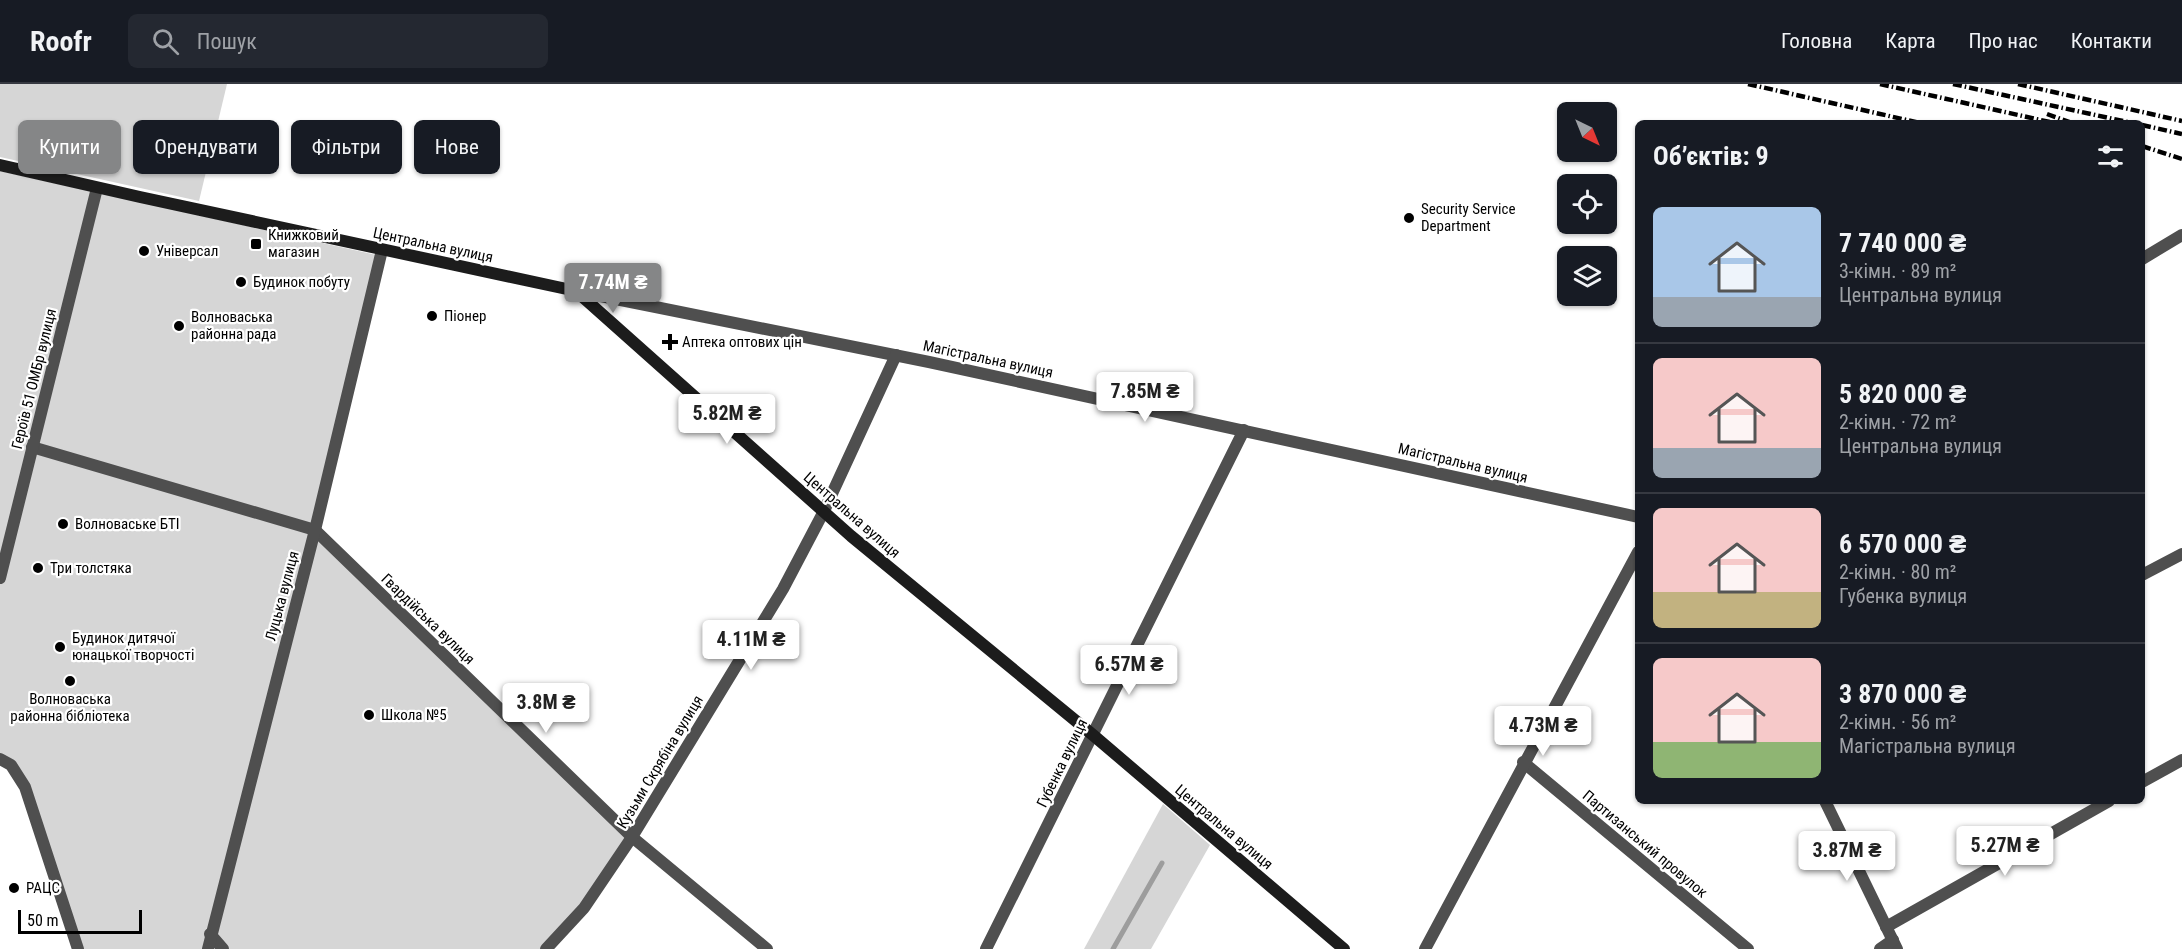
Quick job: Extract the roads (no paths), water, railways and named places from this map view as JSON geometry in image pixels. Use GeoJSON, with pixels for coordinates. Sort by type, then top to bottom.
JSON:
{"type":"FeatureCollection","features":[{"type":"Feature","properties":{"kind":"main road","name":"Центральна вулиця"},"geometry":{"type":"LineString","coordinates":[[0,165],[576,291],[851,536],[1093,735],[1344,949]]}},
{"type":"Feature","properties":{"kind":"street","name":"Героїв 51 ОМБр вулиця"},"geometry":{"type":"LineString","coordinates":[[0,578],[98,188]]}},
{"type":"Feature","properties":{"kind":"street"},"geometry":{"type":"LineString","coordinates":[[2145,257],[2182,235]]}},
{"type":"Feature","properties":{"kind":"street","name":"Луцька вулиця"},"geometry":{"type":"LineString","coordinates":[[208,949],[315,530],[382,250]]}},
{"type":"Feature","properties":{"kind":"street","name":"Магістральна вулиця"},"geometry":{"type":"LineString","coordinates":[[576,291],[896,355],[1635,516]]}},
{"type":"Feature","properties":{"kind":"street","name":"Кузьми Скрябіна вулиця"},"geometry":{"type":"LineString","coordinates":[[546,949],[584,908],[632,837],[783,589],[824,511],[896,355]]}},
{"type":"Feature","properties":{"kind":"street","name":"Губенка вулиця"},"geometry":{"type":"LineString","coordinates":[[986,949],[1244,430]]}},
{"type":"Feature","properties":{"kind":"street","name":"Гвардійська вулиця"},"geometry":{"type":"LineString","coordinates":[[32,447],[315,530],[632,837],[767,949]]}},
{"type":"Feature","properties":{"kind":"street"},"geometry":{"type":"LineString","coordinates":[[2145,573],[2182,554]]}},
{"type":"Feature","properties":{"kind":"street"},"geometry":{"type":"LineString","coordinates":[[1425,949],[1523,762],[1635,557]]}},
{"type":"Feature","properties":{"kind":"street"},"geometry":{"type":"LineString","coordinates":[[0,759],[11,765],[25,787],[78,949]]}},
{"type":"Feature","properties":{"kind":"street"},"geometry":{"type":"LineString","coordinates":[[2145,780],[2182,760]]}},
{"type":"Feature","properties":{"kind":"street","name":"Партизанський провулок"},"geometry":{"type":"LineString","coordinates":[[1523,762],[1748,949]]}},
{"type":"Feature","properties":{"kind":"street"},"geometry":{"type":"LineString","coordinates":[[1826,804],[1895,945],[1881,949]]}},
{"type":"Feature","properties":{"kind":"street"},"geometry":{"type":"LineString","coordinates":[[1886,927],[2104,804]]}},
{"type":"Feature","properties":{"kind":"street"},"geometry":{"type":"LineString","coordinates":[[210,934],[223,949]]}},
{"type":"Feature","properties":{"kind":"waterway"},"geometry":{"type":"LineString","coordinates":[[1113,949],[1162,863]]}},
{"type":"Feature","properties":{"kind":"railway"},"geometry":{"type":"LineString","coordinates":[[1748,84],[1907,120]]}},
{"type":"Feature","properties":{"kind":"railway"},"geometry":{"type":"LineString","coordinates":[[1880,84],[2041,120]]}},
{"type":"Feature","properties":{"kind":"railway"},"geometry":{"type":"LineString","coordinates":[[1953,84],[2118,120]]}},
{"type":"Feature","properties":{"kind":"railway"},"geometry":{"type":"LineString","coordinates":[[2018,84],[2182,121]]}},
{"type":"Feature","properties":{"kind":"railway"},"geometry":{"type":"LineString","coordinates":[[2047,114],[2064,120]]}},
{"type":"Feature","properties":{"kind":"railway"},"geometry":{"type":"LineString","coordinates":[[2145,126],[2182,134]]}},
{"type":"Feature","properties":{"kind":"railway"},"geometry":{"type":"LineString","coordinates":[[2145,147],[2182,159]]}},
{"type":"Feature","properties":{"kind":"place","name":"Security Service Department"},"geometry":{"type":"Point","coordinates":[1409,218]}},
{"type":"Feature","properties":{"kind":"place","name":"Книжковий магазин"},"geometry":{"type":"Point","coordinates":[256,244]}},
{"type":"Feature","properties":{"kind":"place","name":"Універсал"},"geometry":{"type":"Point","coordinates":[144,251]}},
{"type":"Feature","properties":{"kind":"place","name":"Будинок побуту"},"geometry":{"type":"Point","coordinates":[241,282]}},
{"type":"Feature","properties":{"kind":"place","name":"Піонер"},"geometry":{"type":"Point","coordinates":[432,316]}},
{"type":"Feature","properties":{"kind":"place","name":"Волноваська районна рада"},"geometry":{"type":"Point","coordinates":[179,326]}},
{"type":"Feature","properties":{"kind":"place","name":"Аптека оптових цін"},"geometry":{"type":"Point","coordinates":[670,342]}},
{"type":"Feature","properties":{"kind":"place","name":"Волноваське БТІ"},"geometry":{"type":"Point","coordinates":[63,524]}},
{"type":"Feature","properties":{"kind":"place","name":"Три толстяка"},"geometry":{"type":"Point","coordinates":[38,568]}},
{"type":"Feature","properties":{"kind":"place","name":"Будинок дитячої юнацької творчості"},"geometry":{"type":"Point","coordinates":[60,647]}},
{"type":"Feature","properties":{"kind":"place","name":"Волноваська районна бібліотека"},"geometry":{"type":"Point","coordinates":[70,681]}},
{"type":"Feature","properties":{"kind":"place","name":"Школа №5"},"geometry":{"type":"Point","coordinates":[369,715]}},
{"type":"Feature","properties":{"kind":"place","name":"РАЦС"},"geometry":{"type":"Point","coordinates":[14,888]}}]}
